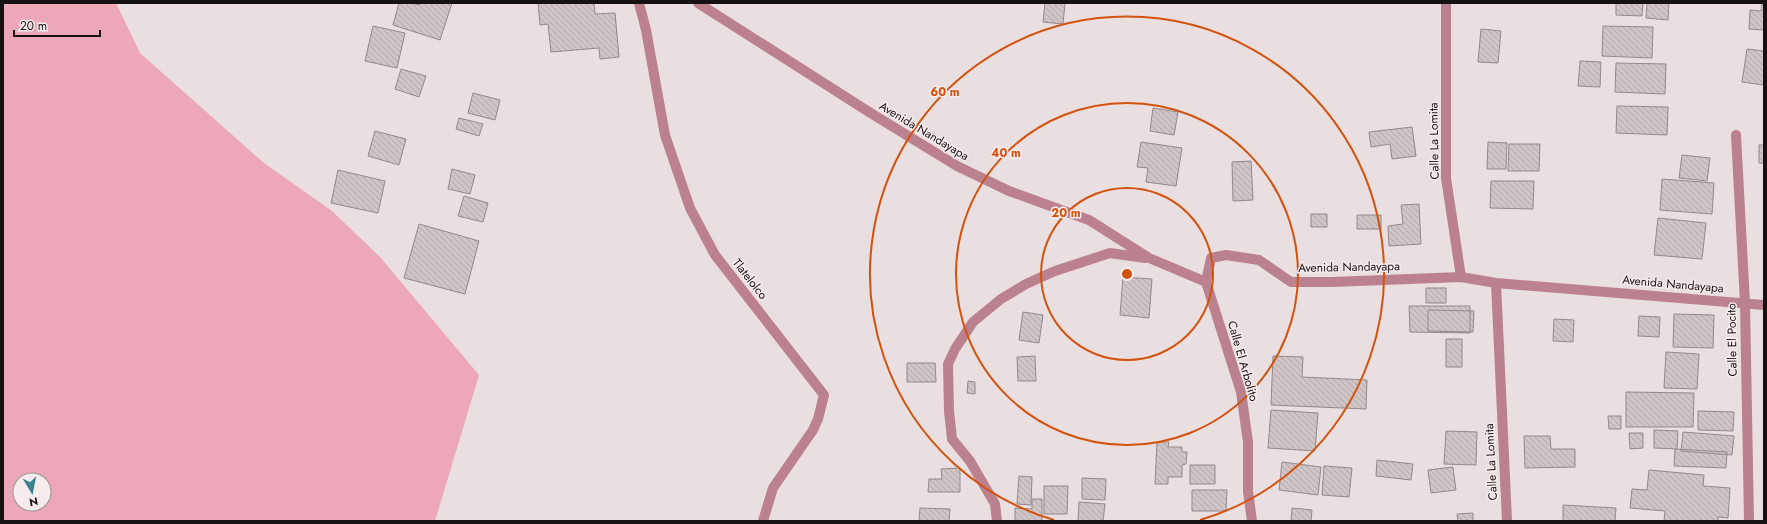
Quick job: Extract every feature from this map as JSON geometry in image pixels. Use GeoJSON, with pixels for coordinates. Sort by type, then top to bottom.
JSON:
{"type":"FeatureCollection","features":[{"type":"Feature","properties":{"kind":"street","name":"Tlatelolco"},"geometry":{"type":"LineString","coordinates":[[639,3],[646,30],[665,135],[690,208],[714,255],[824,395],[818,419],[813,430],[773,488],[763,521]]}},
{"type":"Feature","properties":{"kind":"street","name":"Avenida Nandayapa"},"geometry":{"type":"LineString","coordinates":[[698,3],[868,112],[957,166],[1009,191],[1089,220],[1149,258],[1206,282],[1211,258],[1226,254],[1259,260],[1291,282],[1332,282],[1461,277],[1496,283],[1764,305]]}},
{"type":"Feature","properties":{"kind":"street","name":"Calle La Lomita"},"geometry":{"type":"LineString","coordinates":[[1446,3],[1446,178],[1461,277]]}},
{"type":"Feature","properties":{"kind":"street","name":"Calle El Pocito"},"geometry":{"type":"LineString","coordinates":[[1736,135],[1745,303],[1749,521]]}},
{"type":"Feature","properties":{"kind":"street"},"geometry":{"type":"LineString","coordinates":[[997,521],[995,504],[970,461],[952,439],[949,411],[948,364],[955,349],[973,322],[1001,299],[1026,284],[1055,271],[1110,253],[1149,258]]}},
{"type":"Feature","properties":{"kind":"street","name":"Calle El Arbolito"},"geometry":{"type":"LineString","coordinates":[[1206,282],[1241,392],[1248,442],[1248,491],[1252,521]]}},
{"type":"Feature","properties":{"kind":"street","name":"Calle La Lomita"},"geometry":{"type":"LineString","coordinates":[[1496,283],[1507,521]]}},
{"type":"Feature","properties":{"kind":"shaded area"},"geometry":{"type":"Polygon","coordinates":[[[3,3],[116,3],[140,53],[264,163],[332,211],[380,257],[479,375],[435,521],[3,521],[3,3]]]}},
{"type":"Feature","properties":{"kind":"building"},"geometry":{"type":"Polygon","coordinates":[[[399,3],[412,3],[419,5],[420,3],[452,3],[440,40],[393,25],[399,3]]]}},
{"type":"Feature","properties":{"kind":"building"},"geometry":{"type":"Polygon","coordinates":[[[538,3],[594,3],[595,14],[615,13],[619,57],[600,59],[599,48],[551,52],[548,24],[540,25],[538,3]]]}},
{"type":"Feature","properties":{"kind":"building"},"geometry":{"type":"Polygon","coordinates":[[[1045,3],[1065,3],[1063,24],[1043,22],[1045,3]]]}},
{"type":"Feature","properties":{"kind":"building"},"geometry":{"type":"Polygon","coordinates":[[[1616,3],[1643,3],[1642,16],[1616,15],[1616,3]]]}},
{"type":"Feature","properties":{"kind":"building"},"geometry":{"type":"Polygon","coordinates":[[[1647,3],[1669,3],[1668,20],[1646,18],[1647,3]]]}},
{"type":"Feature","properties":{"kind":"building"},"geometry":{"type":"Polygon","coordinates":[[[1762,3],[1764,3],[1764,30],[1749,29],[1750,10],[1761,11],[1762,3]]]}},
{"type":"Feature","properties":{"kind":"building"},"geometry":{"type":"Polygon","coordinates":[[[373,26],[405,33],[397,68],[365,61],[373,26]]]}},
{"type":"Feature","properties":{"kind":"building"},"geometry":{"type":"Polygon","coordinates":[[[1603,26],[1653,27],[1652,58],[1602,56],[1603,26]]]}},
{"type":"Feature","properties":{"kind":"building"},"geometry":{"type":"Polygon","coordinates":[[[1481,29],[1501,31],[1498,63],[1478,62],[1481,29]]]}},
{"type":"Feature","properties":{"kind":"building"},"geometry":{"type":"Polygon","coordinates":[[[1747,49],[1764,51],[1764,85],[1742,82],[1747,49]]]}},
{"type":"Feature","properties":{"kind":"building"},"geometry":{"type":"Polygon","coordinates":[[[1580,61],[1601,62],[1600,87],[1578,86],[1580,61]]]}},
{"type":"Feature","properties":{"kind":"building"},"geometry":{"type":"Polygon","coordinates":[[[1616,63],[1666,64],[1665,94],[1615,92],[1616,63]]]}},
{"type":"Feature","properties":{"kind":"building"},"geometry":{"type":"Polygon","coordinates":[[[401,69],[426,76],[419,97],[395,89],[401,69]]]}},
{"type":"Feature","properties":{"kind":"building"},"geometry":{"type":"Polygon","coordinates":[[[473,93],[500,100],[495,120],[468,113],[473,93]]]}},
{"type":"Feature","properties":{"kind":"building"},"geometry":{"type":"Polygon","coordinates":[[[1617,106],[1668,107],[1667,135],[1616,133],[1617,106]]]}},
{"type":"Feature","properties":{"kind":"building"},"geometry":{"type":"Polygon","coordinates":[[[1153,108],[1178,112],[1174,135],[1150,131],[1153,108]]]}},
{"type":"Feature","properties":{"kind":"building"},"geometry":{"type":"Polygon","coordinates":[[[459,118],[483,124],[479,136],[456,129],[459,118]]]}},
{"type":"Feature","properties":{"kind":"building"},"geometry":{"type":"Polygon","coordinates":[[[1412,127],[1416,156],[1392,159],[1390,144],[1371,147],[1369,132],[1412,127]]]}},
{"type":"Feature","properties":{"kind":"building"},"geometry":{"type":"Polygon","coordinates":[[[375,131],[406,139],[399,165],[368,156],[375,131]]]}},
{"type":"Feature","properties":{"kind":"building"},"geometry":{"type":"Polygon","coordinates":[[[1141,142],[1182,148],[1176,186],[1146,182],[1148,168],[1137,167],[1141,142]]]}},
{"type":"Feature","properties":{"kind":"building"},"geometry":{"type":"Polygon","coordinates":[[[1488,142],[1507,143],[1506,169],[1487,169],[1488,142]]]}},
{"type":"Feature","properties":{"kind":"building"},"geometry":{"type":"Polygon","coordinates":[[[1509,144],[1540,144],[1539,171],[1508,171],[1509,144]]]}},
{"type":"Feature","properties":{"kind":"building"},"geometry":{"type":"Polygon","coordinates":[[[1759,145],[1764,145],[1764,163],[1759,163],[1759,145]]]}},
{"type":"Feature","properties":{"kind":"building"},"geometry":{"type":"Polygon","coordinates":[[[1682,155],[1710,158],[1707,181],[1679,178],[1682,155]]]}},
{"type":"Feature","properties":{"kind":"building"},"geometry":{"type":"Polygon","coordinates":[[[1251,161],[1253,200],[1233,201],[1232,162],[1251,161]]]}},
{"type":"Feature","properties":{"kind":"building"},"geometry":{"type":"Polygon","coordinates":[[[452,169],[475,175],[470,194],[448,189],[452,169]]]}},
{"type":"Feature","properties":{"kind":"building"},"geometry":{"type":"Polygon","coordinates":[[[338,170],[385,181],[378,213],[331,203],[338,170]]]}},
{"type":"Feature","properties":{"kind":"building"},"geometry":{"type":"Polygon","coordinates":[[[1662,179],[1714,183],[1712,214],[1660,210],[1662,179]]]}},
{"type":"Feature","properties":{"kind":"building"},"geometry":{"type":"Polygon","coordinates":[[[1491,181],[1534,181],[1533,209],[1490,208],[1491,181]]]}},
{"type":"Feature","properties":{"kind":"building"},"geometry":{"type":"Polygon","coordinates":[[[464,196],[488,203],[483,222],[458,216],[464,196]]]}},
{"type":"Feature","properties":{"kind":"building"},"geometry":{"type":"Polygon","coordinates":[[[1419,204],[1421,244],[1389,246],[1388,226],[1403,224],[1401,205],[1419,204]]]}},
{"type":"Feature","properties":{"kind":"building"},"geometry":{"type":"Polygon","coordinates":[[[1311,214],[1327,214],[1327,227],[1311,227],[1311,214]]]}},
{"type":"Feature","properties":{"kind":"building"},"geometry":{"type":"Polygon","coordinates":[[[1357,215],[1381,215],[1381,229],[1357,229],[1357,215]]]}},
{"type":"Feature","properties":{"kind":"building"},"geometry":{"type":"Polygon","coordinates":[[[1658,218],[1706,223],[1702,259],[1654,255],[1658,218]]]}},
{"type":"Feature","properties":{"kind":"building"},"geometry":{"type":"Polygon","coordinates":[[[419,224],[479,241],[465,294],[404,278],[419,224]]]}},
{"type":"Feature","properties":{"kind":"building"},"geometry":{"type":"Polygon","coordinates":[[[1123,277],[1152,279],[1149,318],[1120,315],[1123,277]]]}},
{"type":"Feature","properties":{"kind":"building"},"geometry":{"type":"Polygon","coordinates":[[[1426,288],[1446,288],[1446,303],[1426,303],[1426,288]]]}},
{"type":"Feature","properties":{"kind":"building"},"geometry":{"type":"Polygon","coordinates":[[[1409,306],[1470,306],[1470,333],[1410,332],[1409,306]]]}},
{"type":"Feature","properties":{"kind":"building"},"geometry":{"type":"Polygon","coordinates":[[[1428,310],[1474,311],[1473,332],[1428,331],[1428,310]]]}},
{"type":"Feature","properties":{"kind":"building"},"geometry":{"type":"Polygon","coordinates":[[[1023,312],[1043,315],[1039,343],[1019,340],[1023,312]]]}},
{"type":"Feature","properties":{"kind":"building"},"geometry":{"type":"Polygon","coordinates":[[[1674,314],[1714,315],[1713,348],[1673,347],[1674,314]]]}},
{"type":"Feature","properties":{"kind":"building"},"geometry":{"type":"Polygon","coordinates":[[[1639,316],[1660,317],[1659,337],[1638,336],[1639,316]]]}},
{"type":"Feature","properties":{"kind":"building"},"geometry":{"type":"Polygon","coordinates":[[[1554,319],[1574,320],[1573,342],[1553,341],[1554,319]]]}},
{"type":"Feature","properties":{"kind":"building"},"geometry":{"type":"Polygon","coordinates":[[[1446,339],[1462,339],[1462,367],[1446,367],[1446,339]]]}},
{"type":"Feature","properties":{"kind":"building"},"geometry":{"type":"Polygon","coordinates":[[[1666,352],[1699,354],[1697,389],[1664,388],[1666,352]]]}},
{"type":"Feature","properties":{"kind":"building"},"geometry":{"type":"Polygon","coordinates":[[[1035,356],[1036,381],[1018,381],[1017,357],[1035,356]]]}},
{"type":"Feature","properties":{"kind":"building"},"geometry":{"type":"Polygon","coordinates":[[[1273,356],[1303,357],[1302,377],[1367,380],[1366,409],[1271,405],[1273,356]]]}},
{"type":"Feature","properties":{"kind":"building"},"geometry":{"type":"Polygon","coordinates":[[[907,363],[935,363],[936,382],[907,382],[907,363]]]}},
{"type":"Feature","properties":{"kind":"building"},"geometry":{"type":"Polygon","coordinates":[[[968,381],[975,382],[975,394],[967,393],[968,381]]]}},
{"type":"Feature","properties":{"kind":"building"},"geometry":{"type":"Polygon","coordinates":[[[1626,392],[1694,393],[1693,427],[1626,427],[1626,392]]]}},
{"type":"Feature","properties":{"kind":"building"},"geometry":{"type":"Polygon","coordinates":[[[1271,410],[1318,413],[1315,451],[1268,448],[1271,410]]]}},
{"type":"Feature","properties":{"kind":"building"},"geometry":{"type":"Polygon","coordinates":[[[1698,411],[1734,412],[1733,431],[1698,430],[1698,411]]]}},
{"type":"Feature","properties":{"kind":"building"},"geometry":{"type":"Polygon","coordinates":[[[1608,416],[1621,416],[1621,429],[1609,429],[1608,416]]]}},
{"type":"Feature","properties":{"kind":"building"},"geometry":{"type":"Polygon","coordinates":[[[1654,430],[1678,431],[1677,449],[1654,448],[1654,430]]]}},
{"type":"Feature","properties":{"kind":"building"},"geometry":{"type":"Polygon","coordinates":[[[1446,431],[1477,432],[1476,465],[1444,464],[1446,431]]]}},
{"type":"Feature","properties":{"kind":"building"},"geometry":{"type":"Polygon","coordinates":[[[1683,432],[1734,436],[1732,455],[1681,451],[1683,432]]]}},
{"type":"Feature","properties":{"kind":"building"},"geometry":{"type":"Polygon","coordinates":[[[1629,433],[1643,433],[1643,448],[1630,449],[1629,433]]]}},
{"type":"Feature","properties":{"kind":"building"},"geometry":{"type":"Polygon","coordinates":[[[1524,436],[1550,436],[1551,449],[1575,449],[1575,467],[1525,468],[1524,436]]]}},
{"type":"Feature","properties":{"kind":"building"},"geometry":{"type":"Polygon","coordinates":[[[1157,442],[1169,442],[1168,447],[1182,447],[1182,452],[1187,452],[1186,464],[1182,465],[1182,477],[1168,477],[1168,484],[1155,484],[1157,442]]]}},
{"type":"Feature","properties":{"kind":"building"},"geometry":{"type":"Polygon","coordinates":[[[1675,449],[1727,452],[1726,468],[1674,466],[1675,449]]]}},
{"type":"Feature","properties":{"kind":"building"},"geometry":{"type":"Polygon","coordinates":[[[1377,460],[1413,464],[1411,480],[1376,476],[1377,460]]]}},
{"type":"Feature","properties":{"kind":"building"},"geometry":{"type":"Polygon","coordinates":[[[1282,462],[1321,467],[1318,495],[1279,490],[1282,462]]]}},
{"type":"Feature","properties":{"kind":"building"},"geometry":{"type":"Polygon","coordinates":[[[1190,465],[1215,465],[1215,484],[1190,484],[1190,465]]]}},
{"type":"Feature","properties":{"kind":"building"},"geometry":{"type":"Polygon","coordinates":[[[1324,466],[1352,468],[1349,497],[1322,495],[1324,466]]]}},
{"type":"Feature","properties":{"kind":"building"},"geometry":{"type":"Polygon","coordinates":[[[1453,467],[1456,490],[1431,493],[1428,470],[1453,467]]]}},
{"type":"Feature","properties":{"kind":"building"},"geometry":{"type":"Polygon","coordinates":[[[960,468],[960,492],[928,492],[929,479],[942,479],[941,469],[960,468]]]}},
{"type":"Feature","properties":{"kind":"building"},"geometry":{"type":"Polygon","coordinates":[[[1649,470],[1704,475],[1703,486],[1730,488],[1728,518],[1718,517],[1718,521],[1664,521],[1665,511],[1630,508],[1632,489],[1647,490],[1649,470]]]}},
{"type":"Feature","properties":{"kind":"building"},"geometry":{"type":"Polygon","coordinates":[[[1019,476],[1032,477],[1031,505],[1017,504],[1019,476]]]}},
{"type":"Feature","properties":{"kind":"building"},"geometry":{"type":"Polygon","coordinates":[[[1082,478],[1106,479],[1105,500],[1082,499],[1082,478]]]}},
{"type":"Feature","properties":{"kind":"building"},"geometry":{"type":"Polygon","coordinates":[[[1044,486],[1068,486],[1067,514],[1044,514],[1044,486]]]}},
{"type":"Feature","properties":{"kind":"building"},"geometry":{"type":"Polygon","coordinates":[[[1192,490],[1227,490],[1226,511],[1192,511],[1192,490]]]}},
{"type":"Feature","properties":{"kind":"building"},"geometry":{"type":"Polygon","coordinates":[[[1032,499],[1042,499],[1042,521],[1015,521],[1015,508],[1032,509],[1032,499]]]}},
{"type":"Feature","properties":{"kind":"building"},"geometry":{"type":"Polygon","coordinates":[[[1079,502],[1105,504],[1103,521],[1078,521],[1079,502]]]}},
{"type":"Feature","properties":{"kind":"building"},"geometry":{"type":"Polygon","coordinates":[[[1563,505],[1616,508],[1615,521],[1563,521],[1563,505]]]}},
{"type":"Feature","properties":{"kind":"building"},"geometry":{"type":"Polygon","coordinates":[[[920,508],[950,509],[949,521],[919,521],[920,508]]]}},
{"type":"Feature","properties":{"kind":"building"},"geometry":{"type":"Polygon","coordinates":[[[1292,508],[1312,510],[1311,521],[1291,521],[1292,508]]]}},
{"type":"Feature","properties":{"kind":"building"},"geometry":{"type":"Polygon","coordinates":[[[1473,513],[1473,521],[1458,521],[1457,514],[1473,513]]]}}]}
